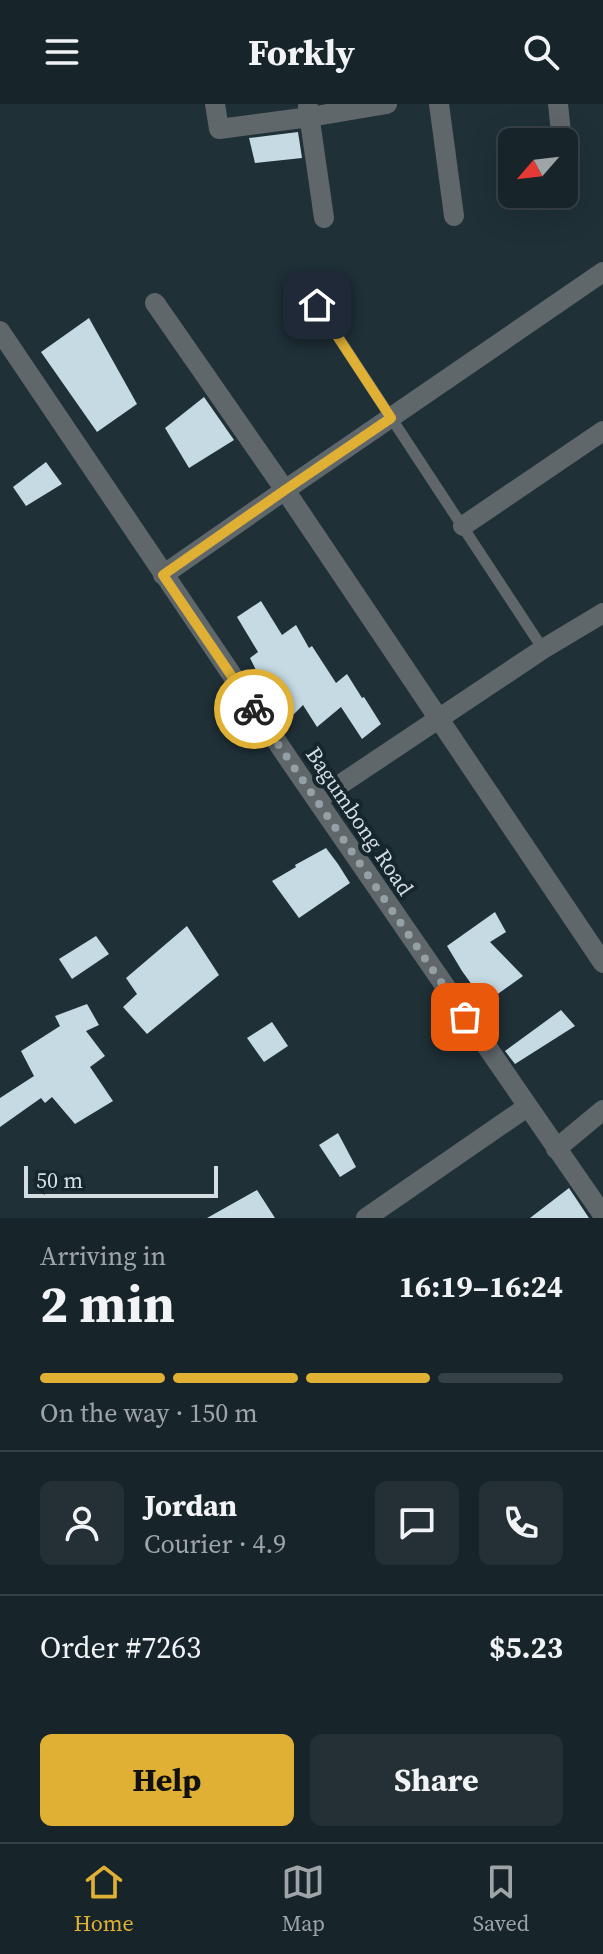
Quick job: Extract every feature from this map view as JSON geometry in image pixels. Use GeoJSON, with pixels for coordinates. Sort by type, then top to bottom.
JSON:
{"type":"FeatureCollection","features":[{"type":"Feature","properties":{"kind":"street"},"geometry":{"type":"LineString","coordinates":[[215,104],[219,129],[309,111],[387,104]]}},
{"type":"Feature","properties":{"kind":"street"},"geometry":{"type":"LineString","coordinates":[[439,104],[454,216]]}},
{"type":"Feature","properties":{"kind":"street"},"geometry":{"type":"LineString","coordinates":[[558,104],[561,128]]}},
{"type":"Feature","properties":{"kind":"street"},"geometry":{"type":"LineString","coordinates":[[309,111],[324,218]]}},
{"type":"Feature","properties":{"kind":"street"},"geometry":{"type":"LineString","coordinates":[[163,575],[603,272]]}},
{"type":"Feature","properties":{"kind":"street"},"geometry":{"type":"LineString","coordinates":[[155,303],[285,490],[603,963]]}},
{"type":"Feature","properties":{"kind":"street","name":"Bagumbong Road"},"geometry":{"type":"LineString","coordinates":[[0,331],[163,575],[603,1215]]}},
{"type":"Feature","properties":{"kind":"street"},"geometry":{"type":"LineString","coordinates":[[463,526],[603,431]]}},
{"type":"Feature","properties":{"kind":"street"},"geometry":{"type":"LineString","coordinates":[[317,800],[543,649],[603,613]]}},
{"type":"Feature","properties":{"kind":"street"},"geometry":{"type":"LineString","coordinates":[[366,1218],[527,1107]]}},
{"type":"Feature","properties":{"kind":"street"},"geometry":{"type":"LineString","coordinates":[[556,1149],[603,1110]]}},
{"type":"Feature","properties":{"kind":"lane"},"geometry":{"type":"LineString","coordinates":[[317,305],[543,649]]}},
{"type":"Feature","properties":{"kind":"building"},"geometry":{"type":"Polygon","coordinates":[[[298,132],[302,158],[255,163],[249,138],[298,132]]]}},
{"type":"Feature","properties":{"kind":"building"},"geometry":{"type":"Polygon","coordinates":[[[89,318],[137,404],[97,432],[41,352],[89,318]]]}},
{"type":"Feature","properties":{"kind":"building"},"geometry":{"type":"Polygon","coordinates":[[[204,397],[234,440],[189,468],[165,428],[204,397]]]}},
{"type":"Feature","properties":{"kind":"building"},"geometry":{"type":"Polygon","coordinates":[[[46,462],[62,484],[26,506],[13,487],[46,462]]]}},
{"type":"Feature","properties":{"kind":"building"},"geometry":{"type":"Polygon","coordinates":[[[261,601],[282,635],[296,625],[336,683],[347,674],[381,724],[362,739],[341,707],[317,727],[303,705],[291,717],[267,673],[260,678],[250,658],[258,652],[237,617],[261,601]]]}},
{"type":"Feature","properties":{"kind":"building"},"geometry":{"type":"Polygon","coordinates":[[[326,848],[350,883],[299,918],[272,881],[326,848]]]}},
{"type":"Feature","properties":{"kind":"building"},"geometry":{"type":"Polygon","coordinates":[[[495,912],[506,932],[490,942],[523,976],[485,1003],[447,946],[495,912]]]}},
{"type":"Feature","properties":{"kind":"building"},"geometry":{"type":"Polygon","coordinates":[[[187,926],[219,975],[147,1034],[123,1007],[137,994],[126,978],[187,926]]]}},
{"type":"Feature","properties":{"kind":"building"},"geometry":{"type":"Polygon","coordinates":[[[96,936],[109,954],[72,979],[59,959],[96,936]]]}},
{"type":"Feature","properties":{"kind":"building"},"geometry":{"type":"Polygon","coordinates":[[[87,1004],[99,1025],[86,1031],[105,1056],[90,1067],[113,1101],[75,1124],[52,1097],[45,1103],[41,1098],[0,1127],[0,1098],[34,1076],[21,1051],[60,1026],[55,1016],[87,1004]]]}},
{"type":"Feature","properties":{"kind":"building"},"geometry":{"type":"Polygon","coordinates":[[[561,1010],[575,1026],[515,1064],[505,1051],[561,1010]]]}},
{"type":"Feature","properties":{"kind":"building"},"geometry":{"type":"Polygon","coordinates":[[[272,1022],[288,1046],[264,1062],[247,1038],[272,1022]]]}},
{"type":"Feature","properties":{"kind":"building"},"geometry":{"type":"Polygon","coordinates":[[[338,1133],[356,1167],[340,1177],[319,1145],[338,1133]]]}},
{"type":"Feature","properties":{"kind":"building"},"geometry":{"type":"Polygon","coordinates":[[[569,1188],[589,1218],[530,1218],[569,1188]]]}},
{"type":"Feature","properties":{"kind":"building"},"geometry":{"type":"Polygon","coordinates":[[[257,1190],[275,1218],[207,1218],[257,1190]]]}},
{"type":"Feature","properties":{"kind":"way so far"},"geometry":{"type":"LineString","coordinates":[[254,709],[465,1017]]}},
{"type":"Feature","properties":{"kind":"route"},"geometry":{"type":"LineString","coordinates":[[254,709],[163,575],[391,418],[317,305]]}}]}
